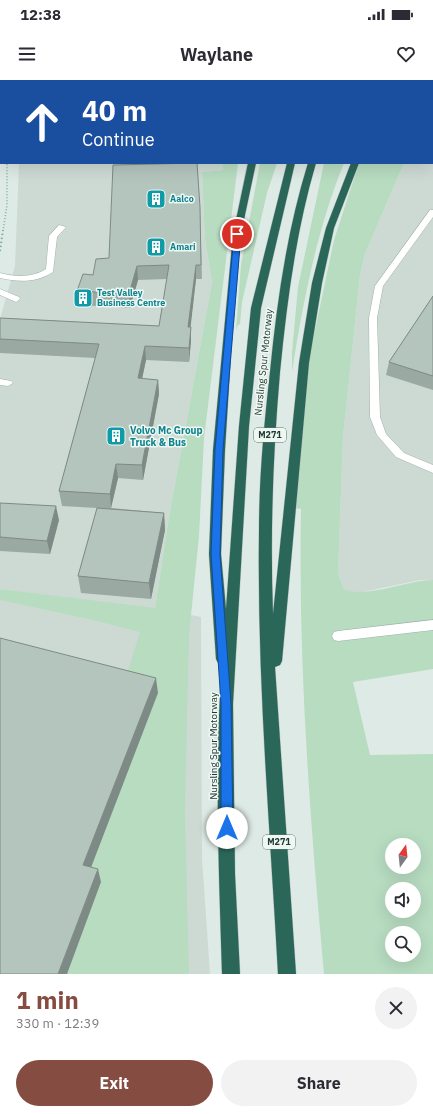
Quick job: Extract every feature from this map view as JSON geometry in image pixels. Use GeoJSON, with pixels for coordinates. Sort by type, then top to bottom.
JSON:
{"type":"FeatureCollection","features":[{"type":"Feature","properties":{"kind":"highway","name":"M271"},"geometry":{"type":"LineString","coordinates":[[226,704],[215,554],[219,450],[237,234],[252,164]]}},
{"type":"Feature","properties":{"kind":"highway","name":"Nursling Spur Motorway"},"geometry":{"type":"LineString","coordinates":[[231,974],[227,874],[226,704],[244,426],[256,308],[291,164]]}},
{"type":"Feature","properties":{"kind":"highway","name":"Nursling Spur Motorway"},"geometry":{"type":"LineString","coordinates":[[287,974],[271,710],[265,551],[269,444],[277,353],[287,270],[296,219],[312,164]]}},
{"type":"Feature","properties":{"kind":"highway","name":"M271"},"geometry":{"type":"LineString","coordinates":[[271,710],[304,363],[317,282],[330,228],[355,164]]}},
{"type":"Feature","properties":{"kind":"lane"},"geometry":{"type":"LineString","coordinates":[[433,212],[379,286],[373,318],[375,418],[382,436],[400,455],[433,469]]}},
{"type":"Feature","properties":{"kind":"lane"},"geometry":{"type":"LineString","coordinates":[[0,275],[22,279],[44,274],[50,270],[53,236],[62,227]]}},
{"type":"Feature","properties":{"kind":"lane"},"geometry":{"type":"LineString","coordinates":[[0,292],[16,299]]}},
{"type":"Feature","properties":{"kind":"lane"},"geometry":{"type":"LineString","coordinates":[[338,636],[433,625]]}},
{"type":"Feature","properties":{"kind":"path"},"geometry":{"type":"LineString","coordinates":[[0,251],[5,222],[7,164]]}},
{"type":"Feature","properties":{"kind":"path"},"geometry":{"type":"LineString","coordinates":[[0,222],[5,222]]}},
{"type":"Feature","properties":{"kind":"shaded area"},"geometry":{"type":"Polygon","coordinates":[[[19,164],[222,164],[223,170],[202,172],[205,240],[212,282],[169,517],[155,608],[201,617],[202,858],[210,974],[0,974],[0,590],[68,598],[0,589],[0,319],[15,266],[19,164]]]}},
{"type":"Feature","properties":{"kind":"shaded area"},"geometry":{"type":"Polygon","coordinates":[[[404,164],[433,164],[433,580],[420,580],[358,593],[344,589],[338,574],[343,437],[360,275],[365,254],[404,164]]]}},
{"type":"Feature","properties":{"kind":"green space"},"geometry":{"type":"Polygon","coordinates":[[[222,164],[238,164],[204,438],[199,536],[189,635],[185,812],[189,974],[66,974],[87,878],[125,680],[140,632],[89,619],[0,600],[0,589],[155,608],[169,517],[212,282],[205,240],[202,172],[223,170],[222,164]]]}},
{"type":"Feature","properties":{"kind":"green space"},"geometry":{"type":"Polygon","coordinates":[[[260,164],[277,164],[267,193],[242,302],[240,324],[236,330],[241,265],[260,164]]]}},
{"type":"Feature","properties":{"kind":"green space"},"geometry":{"type":"Polygon","coordinates":[[[324,164],[344,164],[334,188],[312,266],[292,372],[292,352],[298,287],[324,164]]]}},
{"type":"Feature","properties":{"kind":"green space"},"geometry":{"type":"Polygon","coordinates":[[[359,164],[404,164],[365,254],[360,275],[343,437],[338,574],[344,589],[363,592],[433,580],[433,669],[353,682],[370,755],[433,754],[433,974],[324,974],[314,858],[303,684],[301,626],[301,509],[295,508],[310,354],[334,240],[359,164]]]}},
{"type":"Feature","properties":{"kind":"building"},"geometry":{"type":"Polygon","coordinates":[[[197,164],[200,207],[201,265],[196,265],[188,327],[191,327],[189,348],[145,346],[138,378],[158,380],[142,465],[116,464],[110,494],[59,491],[99,344],[0,339],[0,318],[159,326],[169,265],[137,266],[129,294],[77,291],[83,274],[93,275],[96,259],[109,258],[113,165],[197,164]]]}},
{"type":"Feature","properties":{"kind":"building"},"geometry":{"type":"Polygon","coordinates":[[[433,296],[433,376],[389,362],[433,296]]]}},
{"type":"Feature","properties":{"kind":"building"},"geometry":{"type":"Polygon","coordinates":[[[0,503],[56,506],[47,541],[0,537],[0,503]]]}},
{"type":"Feature","properties":{"kind":"building"},"geometry":{"type":"Polygon","coordinates":[[[97,508],[164,513],[149,583],[78,576],[97,508]]]}},
{"type":"Feature","properties":{"kind":"building"},"geometry":{"type":"Polygon","coordinates":[[[0,638],[156,678],[83,865],[98,869],[58,974],[0,974],[0,638]]]}},
{"type":"Feature","properties":{"kind":"place","name":"Aalco"},"geometry":{"type":"Point","coordinates":[156,199]}},
{"type":"Feature","properties":{"kind":"place","name":"Amari"},"geometry":{"type":"Point","coordinates":[156,247]}},
{"type":"Feature","properties":{"kind":"place","name":"Test Valley Business Centre"},"geometry":{"type":"Point","coordinates":[83,298]}},
{"type":"Feature","properties":{"kind":"place","name":"Volvo Mc Group Truck & Bus"},"geometry":{"type":"Point","coordinates":[116,436]}},
{"type":"Feature","properties":{"kind":"route"},"geometry":{"type":"LineString","coordinates":[[227,828],[226,704],[215,554],[219,450],[237,234]]}}]}
